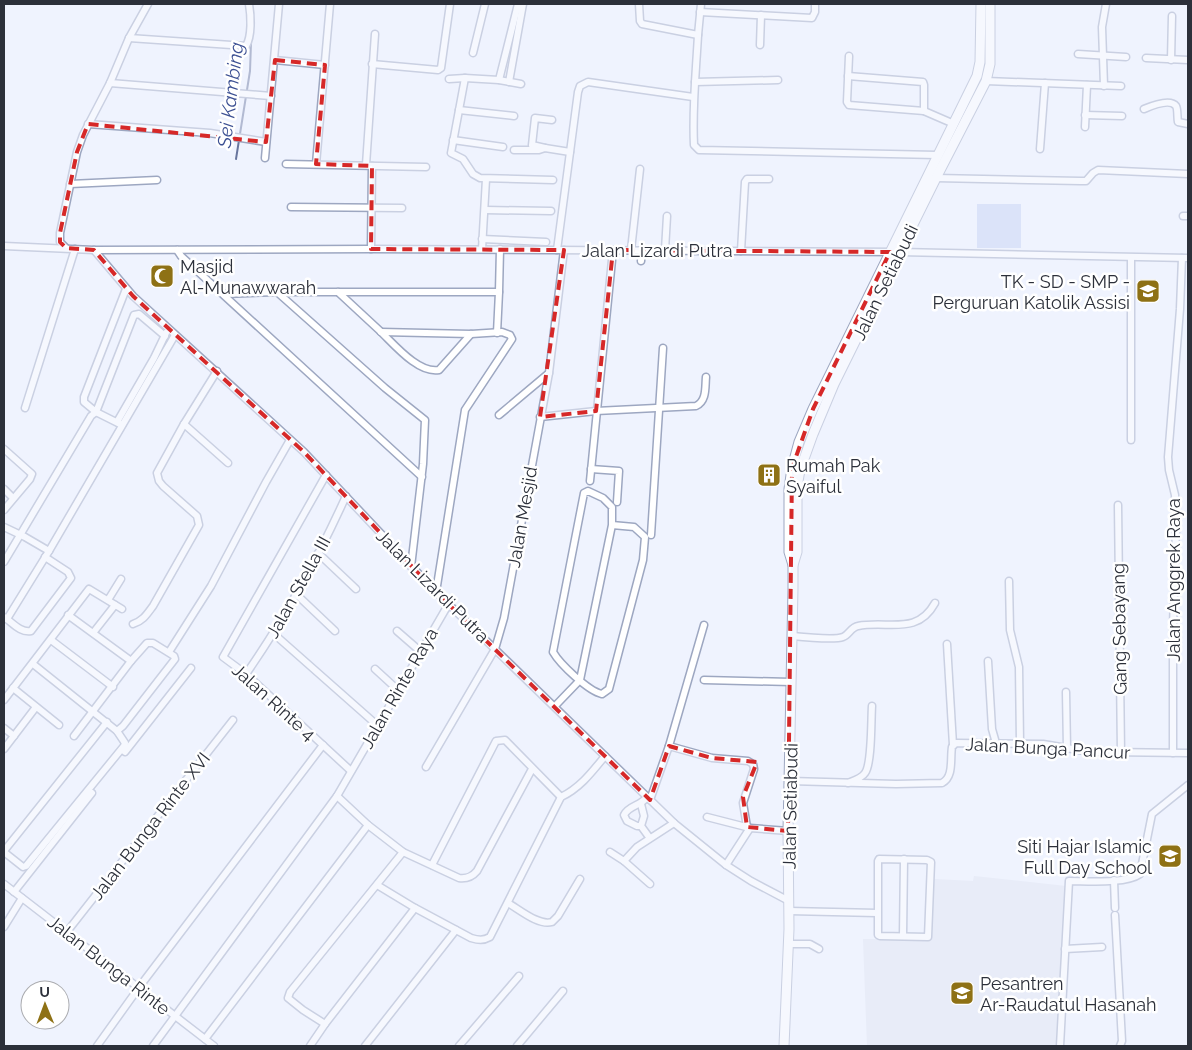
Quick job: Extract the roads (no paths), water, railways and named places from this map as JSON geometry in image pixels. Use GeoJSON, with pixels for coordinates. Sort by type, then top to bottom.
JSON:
{"type":"FeatureCollection","features":[{"type":"Feature","properties":{"kind":"main road","name":"Jalan Setiabudi"},"geometry":{"type":"LineString","coordinates":[[784,1046],[789,944],[788,831],[793,566],[797,552],[796,493],[805,456],[831,392],[938,156],[977,76],[980,62],[981,4]]}},
{"type":"Feature","properties":{"kind":"main road","name":"Jalan Setiabudi"},"geometry":{"type":"LineString","coordinates":[[895,252],[986,81],[990,64],[990,4]]}},
{"type":"Feature","properties":{"kind":"street"},"geometry":{"type":"LineString","coordinates":[[66,248],[60,242],[60,233],[77,152],[88,124],[110,83],[129,38],[148,4]]}},
{"type":"Feature","properties":{"kind":"street"},"geometry":{"type":"LineString","coordinates":[[129,38],[244,46],[248,42],[249,4]]}},
{"type":"Feature","properties":{"kind":"street"},"geometry":{"type":"LineString","coordinates":[[265,158],[279,4]]}},
{"type":"Feature","properties":{"kind":"street"},"geometry":{"type":"LineString","coordinates":[[316,164],[330,4]]}},
{"type":"Feature","properties":{"kind":"street"},"geometry":{"type":"LineString","coordinates":[[372,64],[438,70],[441,68],[450,4]]}},
{"type":"Feature","properties":{"kind":"street"},"geometry":{"type":"LineString","coordinates":[[473,52],[485,4]]}},
{"type":"Feature","properties":{"kind":"street"},"geometry":{"type":"LineString","coordinates":[[499,80],[518,4]]}},
{"type":"Feature","properties":{"kind":"street"},"geometry":{"type":"LineString","coordinates":[[509,82],[523,4],[532,6]]}},
{"type":"Feature","properties":{"kind":"street"},"geometry":{"type":"LineString","coordinates":[[639,4],[640,21],[642,24],[698,35]]}},
{"type":"Feature","properties":{"kind":"street"},"geometry":{"type":"LineString","coordinates":[[701,4],[693,98],[694,145],[699,150],[938,156]]}},
{"type":"Feature","properties":{"kind":"street"},"geometry":{"type":"LineString","coordinates":[[700,12],[802,19],[812,18],[815,12],[815,4]]}},
{"type":"Feature","properties":{"kind":"street"},"geometry":{"type":"LineString","coordinates":[[1104,86],[1102,27],[1106,4]]}},
{"type":"Feature","properties":{"kind":"street"},"geometry":{"type":"LineString","coordinates":[[760,45],[761,15]]}},
{"type":"Feature","properties":{"kind":"street"},"geometry":{"type":"LineString","coordinates":[[1171,60],[1172,16]]}},
{"type":"Feature","properties":{"kind":"street"},"geometry":{"type":"LineString","coordinates":[[371,249],[372,208],[369,166],[372,64],[375,34]]}},
{"type":"Feature","properties":{"kind":"street"},"geometry":{"type":"LineString","coordinates":[[1078,54],[1126,56]]}},
{"type":"Feature","properties":{"kind":"street"},"geometry":{"type":"LineString","coordinates":[[849,56],[847,102],[849,104],[924,111],[954,124]]}},
{"type":"Feature","properties":{"kind":"street"},"geometry":{"type":"LineString","coordinates":[[1146,58],[1188,60]]}},
{"type":"Feature","properties":{"kind":"street"},"geometry":{"type":"LineString","coordinates":[[275,60],[324,65]]}},
{"type":"Feature","properties":{"kind":"street"},"geometry":{"type":"LineString","coordinates":[[848,76],[922,82],[924,85],[924,111]]}},
{"type":"Feature","properties":{"kind":"street"},"geometry":{"type":"LineString","coordinates":[[465,78],[451,153],[464,159],[475,177],[486,179],[553,180]]}},
{"type":"Feature","properties":{"kind":"street"},"geometry":{"type":"LineString","coordinates":[[449,79],[499,80],[521,84]]}},
{"type":"Feature","properties":{"kind":"street"},"geometry":{"type":"LineString","coordinates":[[695,82],[778,80]]}},
{"type":"Feature","properties":{"kind":"street"},"geometry":{"type":"LineString","coordinates":[[986,81],[1121,86]]}},
{"type":"Feature","properties":{"kind":"street","name":"Jalan Mesjid"},"geometry":{"type":"LineString","coordinates":[[426,766],[495,649],[504,618],[549,373],[570,152],[578,92],[584,83],[588,82],[626,86],[693,98]]}},
{"type":"Feature","properties":{"kind":"street"},"geometry":{"type":"LineString","coordinates":[[110,83],[271,96]]}},
{"type":"Feature","properties":{"kind":"street"},"geometry":{"type":"LineString","coordinates":[[1040,149],[1045,83]]}},
{"type":"Feature","properties":{"kind":"street"},"geometry":{"type":"LineString","coordinates":[[1085,127],[1087,85]]}},
{"type":"Feature","properties":{"kind":"street"},"geometry":{"type":"LineString","coordinates":[[1144,109],[1166,103],[1174,104],[1178,122],[1188,124]]}},
{"type":"Feature","properties":{"kind":"street"},"geometry":{"type":"LineString","coordinates":[[459,110],[514,116]]}},
{"type":"Feature","properties":{"kind":"street"},"geometry":{"type":"LineString","coordinates":[[1085,115],[1122,116]]}},
{"type":"Feature","properties":{"kind":"street"},"geometry":{"type":"LineString","coordinates":[[552,120],[535,118],[532,145],[570,152]]}},
{"type":"Feature","properties":{"kind":"street"},"geometry":{"type":"LineString","coordinates":[[88,124],[210,133],[266,142]]}},
{"type":"Feature","properties":{"kind":"street"},"geometry":{"type":"LineString","coordinates":[[453,140],[502,147]]}},
{"type":"Feature","properties":{"kind":"street"},"geometry":{"type":"LineString","coordinates":[[514,150],[539,150],[545,148]]}},
{"type":"Feature","properties":{"kind":"street"},"geometry":{"type":"LineString","coordinates":[[286,164],[426,167]]}},
{"type":"Feature","properties":{"kind":"street"},"geometry":{"type":"LineString","coordinates":[[632,250],[640,170]]}},
{"type":"Feature","properties":{"kind":"street"},"geometry":{"type":"LineString","coordinates":[[936,178],[1086,181],[1093,172],[1098,170],[1188,174]]}},
{"type":"Feature","properties":{"kind":"street"},"geometry":{"type":"LineString","coordinates":[[482,249],[486,179]]}},
{"type":"Feature","properties":{"kind":"street"},"geometry":{"type":"LineString","coordinates":[[741,251],[745,182],[747,179],[769,179]]}},
{"type":"Feature","properties":{"kind":"street"},"geometry":{"type":"LineString","coordinates":[[70,184],[157,180]]}},
{"type":"Feature","properties":{"kind":"street"},"geometry":{"type":"LineString","coordinates":[[291,207],[402,208]]}},
{"type":"Feature","properties":{"kind":"street"},"geometry":{"type":"LineString","coordinates":[[485,210],[551,211]]}},
{"type":"Feature","properties":{"kind":"street"},"geometry":{"type":"LineString","coordinates":[[665,250],[667,216]]}},
{"type":"Feature","properties":{"kind":"street"},"geometry":{"type":"LineString","coordinates":[[482,239],[546,242]]}},
{"type":"Feature","properties":{"kind":"street","name":"Jalan Lizardi Putra"},"geometry":{"type":"LineString","coordinates":[[4,246],[94,250],[482,249],[895,252]]}},
{"type":"Feature","properties":{"kind":"street"},"geometry":{"type":"LineString","coordinates":[[25,408],[75,249]]}},
{"type":"Feature","properties":{"kind":"street","name":"Jalan Lizardi Putra"},"geometry":{"type":"LineString","coordinates":[[94,250],[129,292],[326,475],[448,605],[674,823],[726,865],[789,906]]}},
{"type":"Feature","properties":{"kind":"street"},"geometry":{"type":"LineString","coordinates":[[177,250],[181,256],[422,477]]}},
{"type":"Feature","properties":{"kind":"street"},"geometry":{"type":"LineString","coordinates":[[497,333],[500,250]]}},
{"type":"Feature","properties":{"kind":"street"},"geometry":{"type":"LineString","coordinates":[[590,481],[613,250]]}},
{"type":"Feature","properties":{"kind":"street"},"geometry":{"type":"LineString","coordinates":[[641,261],[642,250]]}},
{"type":"Feature","properties":{"kind":"street","name":"Jalan Anggrek Raya"},"geometry":{"type":"LineString","coordinates":[[895,252],[1185,258],[1168,457],[1174,495],[1176,528],[1173,628],[1173,753]]}},
{"type":"Feature","properties":{"kind":"street"},"geometry":{"type":"LineString","coordinates":[[1131,258],[1131,440]]}},
{"type":"Feature","properties":{"kind":"street"},"geometry":{"type":"LineString","coordinates":[[120,423],[91,409],[84,402],[84,397],[129,292]]}},
{"type":"Feature","properties":{"kind":"street"},"geometry":{"type":"LineString","coordinates":[[224,294],[278,292],[499,292]]}},
{"type":"Feature","properties":{"kind":"street"},"geometry":{"type":"LineString","coordinates":[[278,292],[385,388],[425,420],[422,477],[412,566]]}},
{"type":"Feature","properties":{"kind":"street"},"geometry":{"type":"LineString","coordinates":[[338,292],[418,365],[436,371],[442,368],[471,334]]}},
{"type":"Feature","properties":{"kind":"street"},"geometry":{"type":"LineString","coordinates":[[4,562],[88,419],[134,314],[139,314],[165,336]]}},
{"type":"Feature","properties":{"kind":"street"},"geometry":{"type":"LineString","coordinates":[[4,527],[21,535],[47,554],[68,572],[71,578],[31,632],[26,632],[5,618],[47,554],[120,423],[168,329]]}},
{"type":"Feature","properties":{"kind":"street"},"geometry":{"type":"LineString","coordinates":[[381,332],[497,333],[510,335],[512,342],[465,410],[436,592]]}},
{"type":"Feature","properties":{"kind":"street"},"geometry":{"type":"LineString","coordinates":[[120,423],[160,363],[176,335]]}},
{"type":"Feature","properties":{"kind":"street"},"geometry":{"type":"LineString","coordinates":[[651,535],[663,348]]}},
{"type":"Feature","properties":{"kind":"street"},"geometry":{"type":"LineString","coordinates":[[154,358],[160,363]]}},
{"type":"Feature","properties":{"kind":"street"},"geometry":{"type":"LineString","coordinates":[[133,624],[145,617],[158,598],[199,525],[197,516],[163,486],[157,478],[157,474],[216,371]]}},
{"type":"Feature","properties":{"kind":"street"},"geometry":{"type":"LineString","coordinates":[[499,416],[549,373]]}},
{"type":"Feature","properties":{"kind":"street"},"geometry":{"type":"LineString","coordinates":[[540,417],[596,411],[700,405],[704,399],[706,377]]}},
{"type":"Feature","properties":{"kind":"street"},"geometry":{"type":"LineString","coordinates":[[184,424],[228,463]]}},
{"type":"Feature","properties":{"kind":"street"},"geometry":{"type":"LineString","coordinates":[[169,652],[211,586],[290,440]]}},
{"type":"Feature","properties":{"kind":"street"},"geometry":{"type":"LineString","coordinates":[[4,449],[32,474],[4,510]]}},
{"type":"Feature","properties":{"kind":"street"},"geometry":{"type":"LineString","coordinates":[[591,469],[619,471],[617,502]]}},
{"type":"Feature","properties":{"kind":"street","name":"Jalan Rinte 4"},"geometry":{"type":"LineString","coordinates":[[326,475],[223,657],[246,674],[351,771]]}},
{"type":"Feature","properties":{"kind":"street"},"geometry":{"type":"LineString","coordinates":[[4,489],[14,498]]}},
{"type":"Feature","properties":{"kind":"street"},"geometry":{"type":"LineString","coordinates":[[554,706],[580,680],[612,525],[612,507],[597,494],[588,491],[584,492],[553,652],[580,680],[598,694],[605,693],[609,689],[643,560],[645,537],[634,527],[612,525]]}},
{"type":"Feature","properties":{"kind":"street","name":"Jalan Stella III"},"geometry":{"type":"LineString","coordinates":[[246,674],[274,634],[318,553],[346,496]]}},
{"type":"Feature","properties":{"kind":"street","name":"Gang Sebayang"},"geometry":{"type":"LineString","coordinates":[[1118,505],[1121,753]]}},
{"type":"Feature","properties":{"kind":"street"},"geometry":{"type":"LineString","coordinates":[[318,553],[356,589]]}},
{"type":"Feature","properties":{"kind":"street"},"geometry":{"type":"LineString","coordinates":[[108,600],[121,578]]}},
{"type":"Feature","properties":{"kind":"street"},"geometry":{"type":"LineString","coordinates":[[1009,581],[1010,630],[1019,667],[1020,743]]}},
{"type":"Feature","properties":{"kind":"street"},"geometry":{"type":"LineString","coordinates":[[4,700],[89,589],[122,609]]}},
{"type":"Feature","properties":{"kind":"street"},"geometry":{"type":"LineString","coordinates":[[296,594],[335,631]]}},
{"type":"Feature","properties":{"kind":"street"},"geometry":{"type":"LineString","coordinates":[[792,636],[840,638],[857,626],[909,624],[926,617],[935,603]]}},
{"type":"Feature","properties":{"kind":"street"},"geometry":{"type":"LineString","coordinates":[[92,633],[115,605]]}},
{"type":"Feature","properties":{"kind":"street","name":"Jalan Rinte Raya"},"geometry":{"type":"LineString","coordinates":[[153,1046],[338,796],[377,725],[399,691],[420,651],[448,605]]}},
{"type":"Feature","properties":{"kind":"street"},"geometry":{"type":"LineString","coordinates":[[68,615],[131,661]]}},
{"type":"Feature","properties":{"kind":"street"},"geometry":{"type":"LineString","coordinates":[[649,837],[641,826],[631,824],[624,817],[627,809],[649,799],[670,746],[704,625]]}},
{"type":"Feature","properties":{"kind":"street"},"geometry":{"type":"LineString","coordinates":[[397,631],[420,651]]}},
{"type":"Feature","properties":{"kind":"street"},"geometry":{"type":"LineString","coordinates":[[274,634],[377,725]]}},
{"type":"Feature","properties":{"kind":"street"},"geometry":{"type":"LineString","coordinates":[[51,640],[113,687]]}},
{"type":"Feature","properties":{"kind":"street"},"geometry":{"type":"LineString","coordinates":[[74,736],[131,661],[149,642],[153,643],[174,656],[172,663],[123,726],[116,731]]}},
{"type":"Feature","properties":{"kind":"street"},"geometry":{"type":"LineString","coordinates":[[948,644],[953,745]]}},
{"type":"Feature","properties":{"kind":"street"},"geometry":{"type":"LineString","coordinates":[[988,661],[992,729],[996,743]]}},
{"type":"Feature","properties":{"kind":"street"},"geometry":{"type":"LineString","coordinates":[[33,664],[107,722],[125,743],[26,866],[23,867],[4,851],[107,722]]}},
{"type":"Feature","properties":{"kind":"street"},"geometry":{"type":"LineString","coordinates":[[14,892],[191,668]]}},
{"type":"Feature","properties":{"kind":"street"},"geometry":{"type":"LineString","coordinates":[[375,669],[399,691]]}},
{"type":"Feature","properties":{"kind":"street"},"geometry":{"type":"LineString","coordinates":[[704,680],[791,682]]}},
{"type":"Feature","properties":{"kind":"street"},"geometry":{"type":"LineString","coordinates":[[13,688],[59,725]]}},
{"type":"Feature","properties":{"kind":"street"},"geometry":{"type":"LineString","coordinates":[[1066,692],[1067,749]]}},
{"type":"Feature","properties":{"kind":"street"},"geometry":{"type":"LineString","coordinates":[[847,784],[864,775],[866,771],[869,756],[872,706]]}},
{"type":"Feature","properties":{"kind":"street"},"geometry":{"type":"LineString","coordinates":[[4,749],[36,707]]}},
{"type":"Feature","properties":{"kind":"street","name":"Jalan Bunga Rinte XVI"},"geometry":{"type":"LineString","coordinates":[[66,932],[234,720]]}},
{"type":"Feature","properties":{"kind":"street"},"geometry":{"type":"LineString","coordinates":[[4,728],[14,736]]}},
{"type":"Feature","properties":{"kind":"street"},"geometry":{"type":"LineString","coordinates":[[432,865],[496,741],[505,740],[561,797]]}},
{"type":"Feature","properties":{"kind":"street","name":"Jalan Bunga Pancur"},"geometry":{"type":"LineString","coordinates":[[790,781],[847,784],[942,783],[948,779],[950,774],[953,745],[961,742],[1043,744],[1067,749],[1121,753],[1188,753]]}},
{"type":"Feature","properties":{"kind":"street"},"geometry":{"type":"LineString","coordinates":[[97,1046],[323,745]]}},
{"type":"Feature","properties":{"kind":"street"},"geometry":{"type":"LineString","coordinates":[[670,746],[712,758],[753,764],[754,769],[742,804],[748,828],[726,865]]}},
{"type":"Feature","properties":{"kind":"street"},"geometry":{"type":"LineString","coordinates":[[377,885],[456,930],[477,940],[486,940],[490,937],[508,904],[561,797],[587,778],[605,756]]}},
{"type":"Feature","properties":{"kind":"street"},"geometry":{"type":"LineString","coordinates":[[338,796],[368,825],[403,852],[459,878],[465,878],[473,875],[532,769]]}},
{"type":"Feature","properties":{"kind":"street"},"geometry":{"type":"LineString","coordinates":[[1060,1046],[1070,882],[1134,878],[1142,872],[1151,817],[1154,812],[1188,785]]}},
{"type":"Feature","properties":{"kind":"street"},"geometry":{"type":"LineString","coordinates":[[641,804],[644,816],[641,826]]}},
{"type":"Feature","properties":{"kind":"street"},"geometry":{"type":"LineString","coordinates":[[707,817],[748,828],[788,831]]}},
{"type":"Feature","properties":{"kind":"street"},"geometry":{"type":"LineString","coordinates":[[624,861],[637,846],[674,823]]}},
{"type":"Feature","properties":{"kind":"street"},"geometry":{"type":"LineString","coordinates":[[209,1044],[368,825]]}},
{"type":"Feature","properties":{"kind":"street"},"geometry":{"type":"LineString","coordinates":[[325,1024],[288,998],[403,852]]}},
{"type":"Feature","properties":{"kind":"street"},"geometry":{"type":"LineString","coordinates":[[610,852],[624,861],[650,884]]}},
{"type":"Feature","properties":{"kind":"street"},"geometry":{"type":"LineString","coordinates":[[903,936],[904,859]]}},
{"type":"Feature","properties":{"kind":"street"},"geometry":{"type":"LineString","coordinates":[[904,859],[929,860],[931,862],[928,936],[878,936],[877,913],[878,860],[904,859]]}},
{"type":"Feature","properties":{"kind":"street"},"geometry":{"type":"LineString","coordinates":[[508,904],[535,919],[546,923],[552,922],[558,916],[580,879]]}},
{"type":"Feature","properties":{"kind":"street"},"geometry":{"type":"LineString","coordinates":[[1114,880],[1115,908]]}},
{"type":"Feature","properties":{"kind":"street","name":"Jalan Bunga Rinte"},"geometry":{"type":"LineString","coordinates":[[4,884],[209,1044]]}},
{"type":"Feature","properties":{"kind":"street"},"geometry":{"type":"LineString","coordinates":[[4,927],[22,898]]}},
{"type":"Feature","properties":{"kind":"street"},"geometry":{"type":"LineString","coordinates":[[789,906],[877,913]]}},
{"type":"Feature","properties":{"kind":"street"},"geometry":{"type":"LineString","coordinates":[[310,1046],[415,908]]}},
{"type":"Feature","properties":{"kind":"street"},"geometry":{"type":"LineString","coordinates":[[1115,915],[1122,1040],[1120,1046]]}},
{"type":"Feature","properties":{"kind":"street"},"geometry":{"type":"LineString","coordinates":[[365,1046],[456,930]]}},
{"type":"Feature","properties":{"kind":"street"},"geometry":{"type":"LineString","coordinates":[[789,944],[810,944],[819,948]]}},
{"type":"Feature","properties":{"kind":"street"},"geometry":{"type":"LineString","coordinates":[[1065,949],[1102,947]]}},
{"type":"Feature","properties":{"kind":"street"},"geometry":{"type":"LineString","coordinates":[[459,1046],[519,976]]}},
{"type":"Feature","properties":{"kind":"street"},"geometry":{"type":"LineString","coordinates":[[516,1046],[563,991]]}},
{"type":"Feature","properties":{"kind":"waterway","name":"Sei Kambing"},"geometry":{"type":"LineString","coordinates":[[236,159],[250,71],[251,43]]}},
{"type":"Feature","properties":{"kind":"place","name":"Masjid Al-Munawwarah"},"geometry":{"type":"Point","coordinates":[162,276]}},
{"type":"Feature","properties":{"kind":"place","name":"TK - SD - SMP - Perguruan Katolik Assisi"},"geometry":{"type":"Point","coordinates":[1148,291]}},
{"type":"Feature","properties":{"kind":"place","name":"Rumah Pak Syaiful"},"geometry":{"type":"Point","coordinates":[769,475]}},
{"type":"Feature","properties":{"kind":"place","name":"Siti Hajar Islamic Full Day School"},"geometry":{"type":"Point","coordinates":[1170,856]}},
{"type":"Feature","properties":{"kind":"place","name":"Pesantren Ar-Raudatul Hasanah"},"geometry":{"type":"Point","coordinates":[962,993]}}]}
